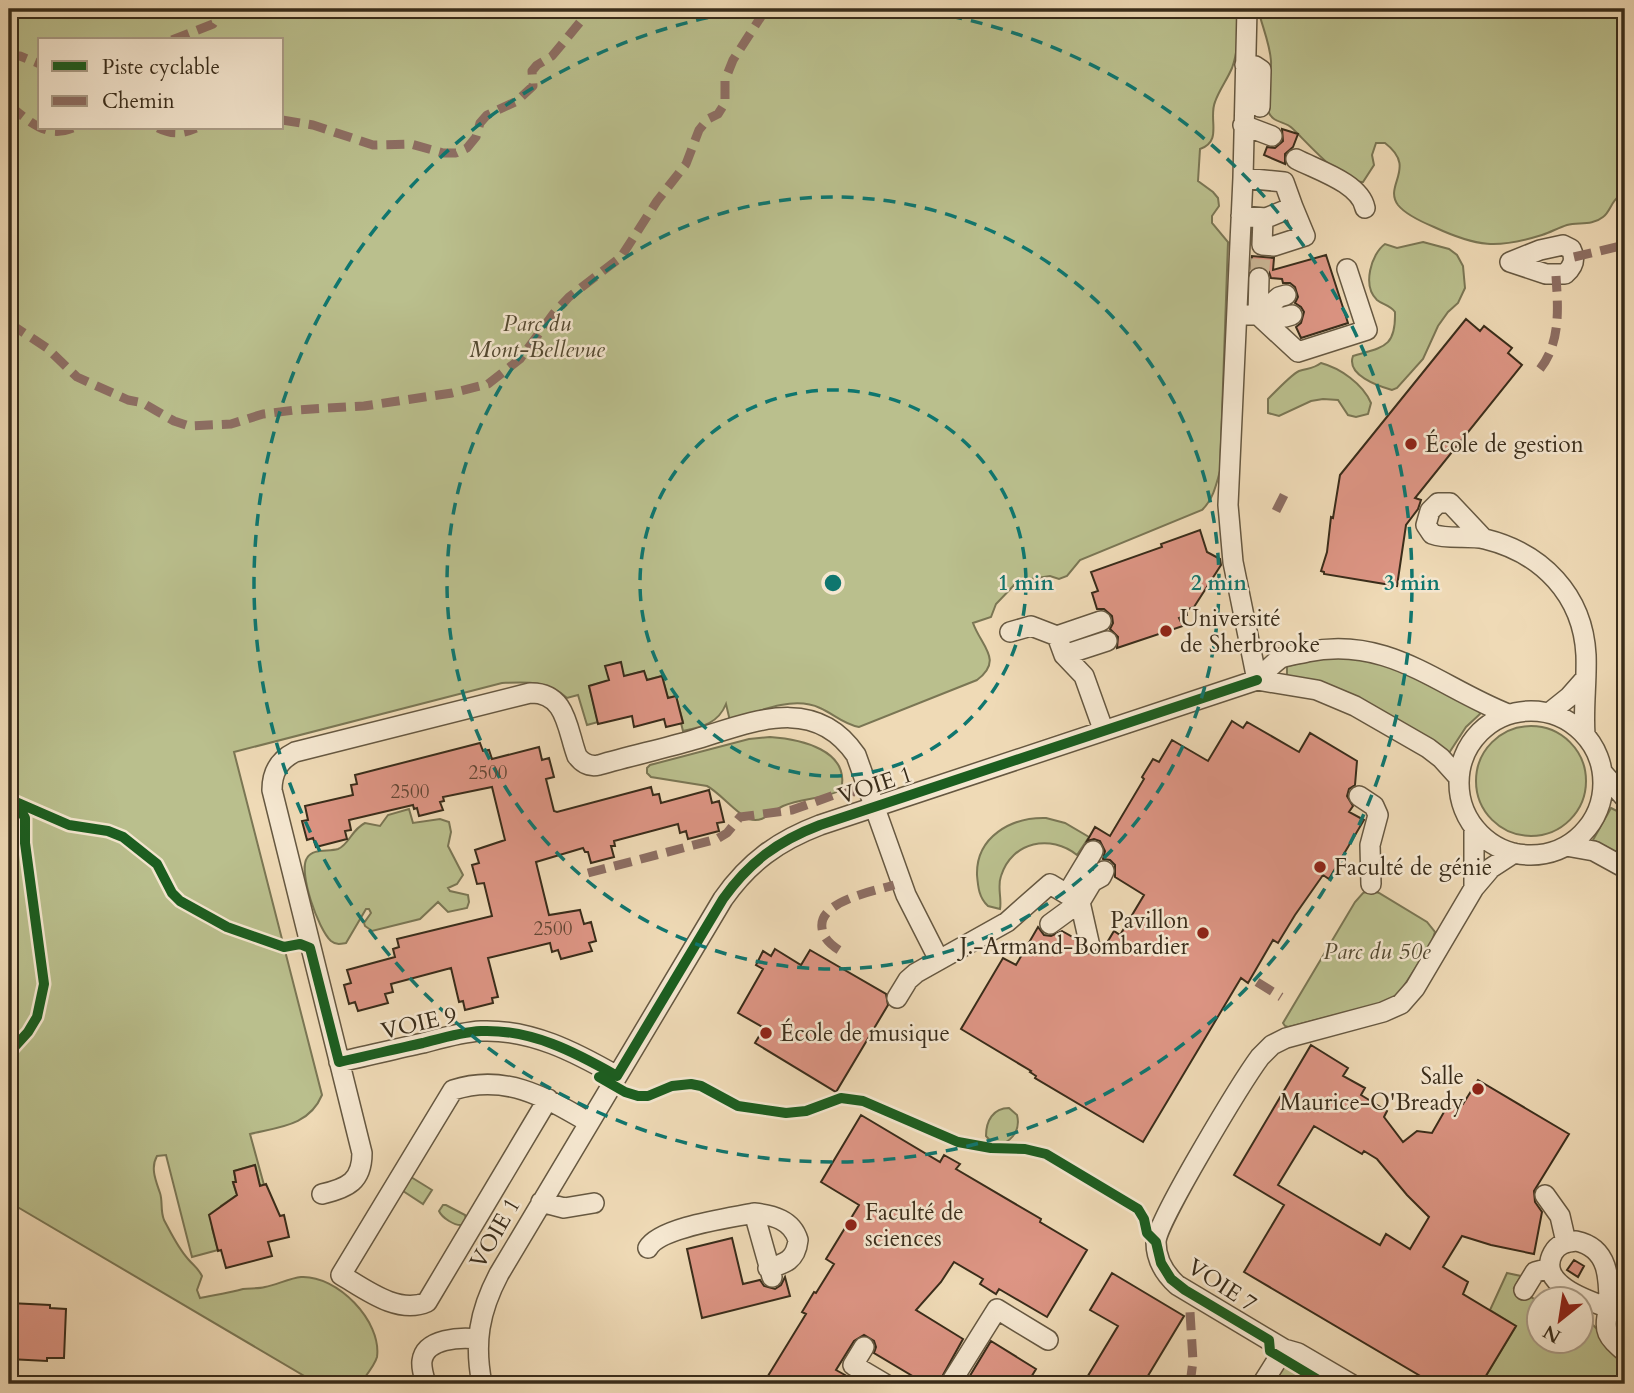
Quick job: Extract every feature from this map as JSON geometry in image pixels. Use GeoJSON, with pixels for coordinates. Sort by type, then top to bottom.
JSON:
{"type":"FeatureCollection","features":[{"type":"Feature","properties":{"kind":"lane"},"geometry":{"type":"LineString","coordinates":[[1247,9],[1243,178],[1228,513],[1233,562],[1257,680]]}},
{"type":"Feature","properties":{"kind":"lane"},"geometry":{"type":"LineString","coordinates":[[1245,65],[1261,70],[1260,107]]}},
{"type":"Feature","properties":{"kind":"lane"},"geometry":{"type":"LineString","coordinates":[[1243,125],[1272,136]]}},
{"type":"Feature","properties":{"kind":"lane"},"geometry":{"type":"LineString","coordinates":[[1296,159],[1354,189],[1363,198],[1365,208]]}},
{"type":"Feature","properties":{"kind":"lane"},"geometry":{"type":"LineString","coordinates":[[1243,178],[1284,182],[1305,236],[1261,251],[1263,219]]}},
{"type":"Feature","properties":{"kind":"lane"},"geometry":{"type":"LineString","coordinates":[[1241,216],[1263,219],[1293,207]]}},
{"type":"Feature","properties":{"kind":"lane"},"geometry":{"type":"LineString","coordinates":[[1259,278],[1258,316],[1298,352],[1367,330],[1348,269]]}},
{"type":"Feature","properties":{"kind":"lane"},"geometry":{"type":"LineString","coordinates":[[1258,316],[1279,297],[1286,295]]}},
{"type":"Feature","properties":{"kind":"lane"},"geometry":{"type":"LineString","coordinates":[[1235,314],[1285,317],[1292,314]]}},
{"type":"Feature","properties":{"kind":"lane"},"geometry":{"type":"LineString","coordinates":[[1483,538],[1536,562],[1552,574],[1564,589],[1581,623],[1586,657],[1585,735]]}},
{"type":"Feature","properties":{"kind":"lane"},"geometry":{"type":"LineString","coordinates":[[1010,632],[1031,626],[1057,636],[1101,621]]}},
{"type":"Feature","properties":{"kind":"lane"},"geometry":{"type":"LineString","coordinates":[[1057,636],[1064,655],[1084,676],[1103,729]]}},
{"type":"Feature","properties":{"kind":"lane"},"geometry":{"type":"LineString","coordinates":[[1064,655],[1107,640]]}},
{"type":"Feature","properties":{"kind":"lane"},"geometry":{"type":"LineString","coordinates":[[1257,680],[1283,657],[1325,649],[1366,652],[1411,664],[1475,701],[1508,714]]}},
{"type":"Feature","properties":{"kind":"lane"},"geometry":{"type":"LineString","coordinates":[[1257,680],[1317,690],[1355,706],[1428,748],[1459,778]]}},
{"type":"Feature","properties":{"kind":"lane","name":"VOIE 1"},"geometry":{"type":"LineString","coordinates":[[482,1384],[477,1357],[478,1339],[484,1311],[495,1281],[718,907],[749,866],[792,836],[820,825],[1257,680]]}},
{"type":"Feature","properties":{"kind":"lane"},"geometry":{"type":"LineString","coordinates":[[1549,713],[1584,680]]}},
{"type":"Feature","properties":{"kind":"lane"},"geometry":{"type":"LineString","coordinates":[[322,1194],[351,1183],[359,1173],[360,1142],[273,796],[272,778],[281,762],[290,754],[536,693],[547,696],[560,706],[576,752],[580,760],[587,764],[599,765],[764,718],[800,718],[826,728],[849,746],[860,764],[912,908],[939,960]]}},
{"type":"Feature","properties":{"kind":"lane"},"geometry":{"type":"LineString","coordinates":[[1527,710],[1549,713],[1566,720],[1585,735],[1598,757],[1603,773],[1604,791],[1598,811],[1584,831],[1566,846],[1545,854],[1514,853],[1492,844],[1474,828],[1462,808],[1459,778],[1462,762],[1472,741],[1489,724],[1508,714],[1527,710]]}},
{"type":"Feature","properties":{"kind":"lane"},"geometry":{"type":"LineString","coordinates":[[1603,773],[1625,798]]}},
{"type":"Feature","properties":{"kind":"lane"},"geometry":{"type":"LineString","coordinates":[[1359,796],[1374,806],[1378,815],[1370,845],[1371,884]]}},
{"type":"Feature","properties":{"kind":"lane"},"geometry":{"type":"LineString","coordinates":[[1474,828],[1474,888]]}},
{"type":"Feature","properties":{"kind":"lane"},"geometry":{"type":"LineString","coordinates":[[1566,846],[1594,851],[1625,868]]}},
{"type":"Feature","properties":{"kind":"lane"},"geometry":{"type":"LineString","coordinates":[[1073,898],[1093,850]]}},
{"type":"Feature","properties":{"kind":"lane","name":"VOIE 7"},"geometry":{"type":"LineString","coordinates":[[1351,1384],[1298,1353],[1284,1349],[1177,1285],[1163,1268],[1157,1250],[1157,1234],[1251,1069],[1272,1045],[1286,1038],[1383,1012],[1406,1000],[1474,888],[1491,868],[1514,853]]}},
{"type":"Feature","properties":{"kind":"lane"},"geometry":{"type":"LineString","coordinates":[[1050,924],[1073,898],[1101,877],[1104,871]]}},
{"type":"Feature","properties":{"kind":"lane"},"geometry":{"type":"LineString","coordinates":[[897,998],[908,980],[916,973],[1007,922],[1050,884],[1073,898],[1089,942]]}},
{"type":"Feature","properties":{"kind":"lane","name":"VOIE 9"},"geometry":{"type":"LineString","coordinates":[[339,1062],[459,1034],[495,1031],[547,1041],[617,1076]]}},
{"type":"Feature","properties":{"kind":"lane"},"geometry":{"type":"LineString","coordinates":[[548,1099],[427,1302],[416,1306],[395,1303],[341,1275],[453,1090],[476,1086],[504,1086],[528,1090],[548,1099],[588,1122]]}},
{"type":"Feature","properties":{"kind":"lane"},"geometry":{"type":"LineString","coordinates":[[1545,1195],[1560,1216],[1566,1242]]}},
{"type":"Feature","properties":{"kind":"lane"},"geometry":{"type":"LineString","coordinates":[[541,1202],[558,1208],[594,1203]]}},
{"type":"Feature","properties":{"kind":"lane"},"geometry":{"type":"LineString","coordinates":[[648,1248],[652,1241],[669,1233],[754,1213],[785,1222],[796,1235],[797,1245],[792,1258],[770,1272],[754,1213]]}},
{"type":"Feature","properties":{"kind":"lane"},"geometry":{"type":"LineString","coordinates":[[1566,1242],[1584,1243],[1597,1250],[1602,1256],[1617,1310],[1563,1288],[1550,1268],[1554,1251],[1566,1242]]}},
{"type":"Feature","properties":{"kind":"lane"},"geometry":{"type":"LineString","coordinates":[[1524,1290],[1535,1272],[1550,1268]]}},
{"type":"Feature","properties":{"kind":"lane"},"geometry":{"type":"LineString","coordinates":[[950,1384],[997,1309],[1048,1340]]}},
{"type":"Feature","properties":{"kind":"lane"},"geometry":{"type":"LineString","coordinates":[[1617,1310],[1605,1325],[1607,1332],[1625,1352]]}},
{"type":"Feature","properties":{"kind":"lane"},"geometry":{"type":"LineString","coordinates":[[426,1384],[422,1361],[430,1348],[447,1340],[478,1339]]}},
{"type":"Feature","properties":{"kind":"lane"},"geometry":{"type":"LineString","coordinates":[[864,1347],[853,1365],[885,1384]]}},
{"type":"Feature","properties":{"kind":"lane"},"geometry":{"type":"LineString","coordinates":[[1262,1384],[1284,1349]]}},
{"type":"Feature","properties":{"kind":"green space","name":"Parc du Mont-Bellevue"},"geometry":{"type":"Polygon","coordinates":[[[9,9],[1239,9],[1234,61],[1215,102],[1211,141],[1200,149],[1198,181],[1218,198],[1219,206],[1212,216],[1212,223],[1228,242],[1220,471],[1214,492],[1202,510],[1080,560],[1067,576],[1059,579],[1050,576],[1018,581],[996,604],[991,617],[973,623],[990,659],[985,673],[977,680],[859,727],[848,724],[820,708],[798,703],[775,706],[730,721],[726,704],[714,720],[683,731],[676,696],[668,698],[662,676],[647,680],[644,671],[589,686],[598,722],[587,725],[578,695],[567,698],[552,688],[536,683],[502,683],[234,752],[322,1095],[309,1113],[292,1124],[250,1134],[264,1185],[260,1186],[255,1165],[234,1171],[236,1182],[233,1183],[237,1195],[221,1206],[222,1210],[212,1228],[218,1250],[192,1257],[166,1155],[157,1156],[154,1174],[161,1196],[164,1220],[181,1250],[202,1276],[197,1290],[200,1298],[262,1288],[301,1277],[315,1278],[342,1292],[365,1315],[377,1343],[377,1357],[372,1367],[360,1384],[318,1384],[9,1202],[9,9]]]}},
{"type":"Feature","properties":{"kind":"green space"},"geometry":{"type":"Polygon","coordinates":[[[1258,9],[1625,9],[1625,197],[1619,196],[1605,215],[1594,222],[1567,225],[1542,235],[1499,244],[1463,239],[1419,220],[1401,209],[1394,198],[1399,160],[1385,143],[1376,143],[1372,155],[1374,165],[1363,182],[1354,180],[1335,169],[1292,128],[1275,120],[1270,114],[1267,98],[1270,55],[1258,9]]]}},
{"type":"Feature","properties":{"kind":"green space"},"geometry":{"type":"Polygon","coordinates":[[[1423,242],[1449,249],[1457,255],[1463,266],[1465,288],[1458,303],[1438,326],[1423,359],[1397,388],[1392,390],[1365,379],[1354,369],[1352,363],[1353,356],[1386,344],[1395,324],[1395,312],[1372,294],[1370,270],[1376,255],[1385,244],[1397,248],[1423,242]]]}},
{"type":"Feature","properties":{"kind":"green space"},"geometry":{"type":"Polygon","coordinates":[[[1321,363],[1357,383],[1371,403],[1368,414],[1356,417],[1348,415],[1338,400],[1323,399],[1311,401],[1279,416],[1268,413],[1268,399],[1283,384],[1299,371],[1321,363]]]}},
{"type":"Feature","properties":{"kind":"green space"},"geometry":{"type":"Polygon","coordinates":[[[1338,655],[1390,665],[1479,711],[1480,714],[1466,727],[1449,753],[1287,676],[1287,666],[1338,655]]]}},
{"type":"Feature","properties":{"kind":"green space"},"geometry":{"type":"Polygon","coordinates":[[[1531,726],[1552,730],[1570,742],[1582,760],[1586,781],[1582,802],[1570,820],[1552,832],[1531,836],[1510,832],[1492,820],[1480,802],[1476,781],[1480,760],[1492,742],[1510,730],[1531,726]]]}},
{"type":"Feature","properties":{"kind":"green space"},"geometry":{"type":"Polygon","coordinates":[[[770,737],[808,744],[831,756],[842,776],[841,790],[790,803],[759,820],[754,820],[744,816],[707,786],[651,777],[647,773],[650,765],[749,739],[770,737]]]}},
{"type":"Feature","properties":{"kind":"green space"},"geometry":{"type":"Polygon","coordinates":[[[1611,808],[1625,815],[1625,857],[1593,840],[1611,808]]]}},
{"type":"Feature","properties":{"kind":"green space"},"geometry":{"type":"Polygon","coordinates":[[[409,809],[413,823],[440,819],[449,822],[451,832],[448,846],[463,875],[457,884],[448,888],[450,891],[468,895],[467,908],[448,912],[438,902],[420,919],[372,931],[364,923],[371,913],[366,909],[346,943],[333,942],[320,925],[311,900],[305,875],[307,858],[317,852],[342,847],[356,829],[365,823],[380,826],[388,815],[409,809]]]}},
{"type":"Feature","properties":{"kind":"green space"},"geometry":{"type":"Polygon","coordinates":[[[1046,818],[1065,823],[1089,837],[1077,855],[1056,844],[1033,844],[1023,848],[1006,864],[1001,876],[1000,909],[988,906],[981,896],[977,879],[982,850],[998,832],[1009,826],[1020,821],[1046,818]]]}},
{"type":"Feature","properties":{"kind":"green space","name":"Parc du 50e"},"geometry":{"type":"Polygon","coordinates":[[[1371,890],[1427,922],[1435,932],[1431,944],[1398,995],[1387,1002],[1285,1026],[1283,1023],[1355,902],[1363,893],[1371,890]]]}},
{"type":"Feature","properties":{"kind":"green space"},"geometry":{"type":"Polygon","coordinates":[[[1009,1108],[1017,1115],[1016,1132],[1004,1143],[993,1144],[986,1136],[987,1125],[995,1113],[1009,1108]]]}},
{"type":"Feature","properties":{"kind":"green space"},"geometry":{"type":"Polygon","coordinates":[[[411,1177],[432,1190],[423,1204],[403,1191],[411,1177]]]}},
{"type":"Feature","properties":{"kind":"green space"},"geometry":{"type":"Polygon","coordinates":[[[443,1205],[465,1215],[466,1219],[462,1225],[452,1223],[443,1216],[439,1211],[443,1205]]]}},
{"type":"Feature","properties":{"kind":"green space"},"geometry":{"type":"Polygon","coordinates":[[[1507,1273],[1521,1276],[1514,1288],[1526,1294],[1526,1354],[1596,1354],[1596,1328],[1623,1357],[1621,1363],[1625,1367],[1625,1384],[1481,1384],[1516,1326],[1490,1310],[1507,1273]]]}},
{"type":"Feature","properties":{"kind":"green space"},"geometry":{"type":"Polygon","coordinates":[[[1283,1364],[1318,1384],[1269,1384],[1283,1364]]]}},
{"type":"Feature","properties":{"kind":"building"},"geometry":{"type":"Polygon","coordinates":[[[1282,129],[1298,134],[1293,147],[1285,154],[1285,164],[1264,155],[1267,147],[1275,148],[1283,141],[1282,129]]]}},
{"type":"Feature","properties":{"kind":"building"},"geometry":{"type":"Polygon","coordinates":[[[1326,255],[1348,323],[1301,338],[1296,327],[1301,323],[1304,312],[1295,303],[1298,297],[1295,287],[1290,283],[1283,283],[1282,279],[1271,278],[1265,267],[1251,269],[1252,256],[1274,258],[1273,270],[1326,255]]]}},
{"type":"Feature","properties":{"kind":"building","name":"École de gestion"},"geometry":{"type":"Polygon","coordinates":[[[1466,319],[1480,331],[1484,326],[1512,348],[1508,353],[1522,365],[1415,498],[1421,500],[1406,525],[1397,586],[1324,574],[1321,571],[1327,552],[1340,475],[1466,319]]]}},
{"type":"Feature","properties":{"kind":"building"},"geometry":{"type":"Polygon","coordinates":[[[1200,530],[1207,552],[1220,559],[1221,565],[1194,607],[1186,610],[1187,615],[1179,618],[1183,626],[1117,648],[1118,637],[1110,629],[1112,616],[1104,609],[1097,609],[1092,593],[1098,591],[1091,572],[1162,547],[1161,544],[1200,530]]]}},
{"type":"Feature","properties":{"kind":"building"},"geometry":{"type":"Polygon","coordinates":[[[621,662],[624,676],[644,671],[647,680],[662,676],[668,698],[676,696],[683,723],[666,727],[664,719],[634,727],[632,716],[598,724],[589,686],[609,680],[605,666],[621,662]]]}},
{"type":"Feature","properties":{"kind":"building","name":"Pavillon J.-Armand-Bombardier"},"geometry":{"type":"Polygon","coordinates":[[[1232,721],[1243,728],[1247,722],[1299,752],[1310,733],[1357,761],[1355,785],[1349,789],[1347,796],[1353,806],[1349,812],[1364,820],[1329,879],[1323,875],[1278,943],[1273,940],[1248,983],[1241,978],[1143,1142],[1035,1078],[1031,1071],[961,1029],[1003,958],[1016,965],[1038,927],[1044,935],[1051,936],[1062,931],[1076,939],[1080,950],[1086,954],[1097,951],[1101,943],[1105,946],[1114,931],[1120,935],[1144,895],[1115,877],[1115,865],[1110,860],[1103,859],[1105,851],[1100,841],[1087,841],[1095,827],[1110,836],[1153,759],[1159,762],[1172,740],[1208,761],[1232,721]]]}},
{"type":"Feature","properties":{"kind":"building"},"geometry":{"type":"Polygon","coordinates":[[[480,743],[483,751],[489,750],[492,759],[539,747],[542,760],[549,758],[554,777],[546,779],[554,811],[557,812],[651,787],[653,795],[659,794],[661,803],[709,790],[712,803],[719,801],[724,822],[717,823],[719,831],[688,839],[686,831],[680,833],[678,824],[614,841],[615,846],[611,846],[614,857],[591,863],[588,852],[583,848],[536,862],[549,915],[580,910],[584,924],[591,922],[596,941],[589,943],[592,951],[561,959],[558,950],[552,952],[550,943],[488,958],[498,997],[492,998],[493,1003],[465,1010],[463,1001],[459,1002],[451,968],[391,984],[393,992],[385,994],[388,1003],[358,1011],[355,1002],[349,1004],[344,985],[351,983],[347,970],[395,957],[393,949],[399,947],[397,939],[492,916],[484,883],[477,884],[472,865],[479,863],[475,850],[505,840],[492,787],[443,797],[444,801],[440,802],[443,810],[419,816],[413,805],[349,820],[351,830],[345,831],[347,839],[316,847],[313,838],[307,840],[302,821],[308,820],[305,806],[353,795],[351,785],[357,784],[355,775],[480,743]]]}},
{"type":"Feature","properties":{"kind":"building"},"geometry":{"type":"Polygon","coordinates":[[[775,949],[801,965],[810,950],[886,994],[888,1005],[836,1092],[755,1043],[764,1028],[738,1013],[763,969],[756,965],[763,951],[771,956],[775,949]]]}},
{"type":"Feature","properties":{"kind":"building"},"geometry":{"type":"Polygon","coordinates":[[[1311,1045],[1348,1068],[1343,1076],[1365,1088],[1361,1095],[1387,1111],[1384,1117],[1403,1142],[1417,1131],[1432,1133],[1452,1098],[1463,1104],[1478,1080],[1569,1134],[1534,1191],[1535,1202],[1542,1212],[1534,1254],[1462,1236],[1443,1267],[1468,1282],[1463,1294],[1516,1326],[1481,1384],[1434,1384],[1244,1272],[1284,1205],[1234,1175],[1311,1045]],[[1314,1126],[1278,1185],[1380,1245],[1386,1234],[1410,1249],[1429,1217],[1377,1159],[1364,1151],[1362,1154],[1314,1126]]]}},
{"type":"Feature","properties":{"kind":"building"},"geometry":{"type":"Polygon","coordinates":[[[861,1115],[940,1162],[944,1155],[960,1164],[956,1169],[1041,1219],[1040,1222],[1087,1250],[1047,1317],[999,1289],[996,1294],[980,1284],[983,1279],[954,1262],[941,1282],[916,1310],[963,1339],[938,1384],[926,1384],[874,1353],[874,1341],[864,1335],[854,1341],[836,1370],[845,1375],[839,1384],[763,1384],[806,1314],[802,1312],[834,1264],[826,1259],[859,1205],[821,1182],[861,1115]]]}},
{"type":"Feature","properties":{"kind":"building"},"geometry":{"type":"Polygon","coordinates":[[[255,1165],[260,1186],[266,1184],[280,1216],[284,1215],[289,1237],[268,1242],[272,1256],[226,1268],[221,1250],[218,1251],[209,1215],[237,1195],[233,1182],[236,1182],[234,1171],[255,1165]]]}},
{"type":"Feature","properties":{"kind":"building"},"geometry":{"type":"Polygon","coordinates":[[[732,1238],[743,1284],[760,1280],[764,1286],[775,1289],[785,1277],[790,1296],[702,1318],[687,1249],[732,1238]]]}},
{"type":"Feature","properties":{"kind":"building"},"geometry":{"type":"Polygon","coordinates":[[[1574,1260],[1584,1266],[1578,1277],[1567,1270],[1574,1260]]]}},
{"type":"Feature","properties":{"kind":"building"},"geometry":{"type":"Polygon","coordinates":[[[1112,1273],[1184,1316],[1143,1384],[1083,1384],[1118,1326],[1090,1310],[1112,1273]]]}},
{"type":"Feature","properties":{"kind":"building"},"geometry":{"type":"Polygon","coordinates":[[[9,1303],[50,1305],[50,1308],[66,1309],[64,1358],[47,1358],[47,1361],[9,1359],[9,1303]]]}},
{"type":"Feature","properties":{"kind":"building"},"geometry":{"type":"Polygon","coordinates":[[[991,1341],[1036,1369],[1027,1384],[965,1384],[991,1341]]]}},
{"type":"Feature","properties":{"kind":"tunnel"},"geometry":{"type":"LineString","coordinates":[[1259,278],[1261,256]]}},
{"type":"Feature","properties":{"kind":"marked path"},"geometry":{"type":"LineString","coordinates":[[177,38],[213,24],[221,9]]}},
{"type":"Feature","properties":{"kind":"marked path"},"geometry":{"type":"LineString","coordinates":[[284,120],[313,125],[373,145],[411,144],[443,153],[456,153],[467,148],[476,137],[480,123],[487,115],[517,101],[533,86],[532,71],[552,56],[591,9]]}},
{"type":"Feature","properties":{"kind":"marked path"},"geometry":{"type":"LineString","coordinates":[[9,323],[47,348],[77,377],[128,400],[143,403],[174,421],[189,426],[231,424],[263,414],[295,410],[364,406],[452,393],[488,384],[520,359],[569,297],[621,257],[657,201],[686,164],[699,130],[708,119],[718,114],[725,103],[725,80],[733,60],[766,9]]}},
{"type":"Feature","properties":{"kind":"marked path"},"geometry":{"type":"LineString","coordinates":[[9,56],[20,56],[38,63]]}},
{"type":"Feature","properties":{"kind":"marked path"},"geometry":{"type":"LineString","coordinates":[[9,105],[38,127]]}},
{"type":"Feature","properties":{"kind":"marked path"},"geometry":{"type":"LineString","coordinates":[[46,130],[66,130]]}},
{"type":"Feature","properties":{"kind":"marked path"},"geometry":{"type":"LineString","coordinates":[[163,130],[177,133],[191,130]]}},
{"type":"Feature","properties":{"kind":"marked path"},"geometry":{"type":"LineString","coordinates":[[1574,257],[1625,245]]}},
{"type":"Feature","properties":{"kind":"marked path"},"geometry":{"type":"LineString","coordinates":[[1540,369],[1547,359],[1555,336],[1556,276]]}},
{"type":"Feature","properties":{"kind":"marked path"},"geometry":{"type":"LineString","coordinates":[[1276,511],[1285,493]]}},
{"type":"Feature","properties":{"kind":"marked path"},"geometry":{"type":"LineString","coordinates":[[588,873],[717,839],[727,833],[740,817],[792,810],[851,789],[858,794]]}},
{"type":"Feature","properties":{"kind":"marked path"},"geometry":{"type":"LineString","coordinates":[[839,950],[828,941],[823,932],[823,919],[829,911],[849,899],[894,885]]}},
{"type":"Feature","properties":{"kind":"marked path"},"geometry":{"type":"LineString","coordinates":[[1257,982],[1281,997]]}},
{"type":"Feature","properties":{"kind":"marked path"},"geometry":{"type":"LineString","coordinates":[[1190,1312],[1193,1361],[1190,1384]]}},
{"type":"Feature","properties":{"kind":"cycle path"},"geometry":{"type":"LineString","coordinates":[[16,802],[69,825],[108,831],[123,837],[157,864],[172,893],[180,901],[227,927],[284,947],[300,944],[310,948],[339,1062],[459,1034],[499,1031],[552,1044],[617,1076],[723,899],[743,874],[778,846],[820,825],[1257,680]]}},
{"type":"Feature","properties":{"kind":"cycle path"},"geometry":{"type":"LineString","coordinates":[[9,1053],[28,1032],[37,1017],[44,984],[25,843],[25,818],[16,802]]}},
{"type":"Feature","properties":{"kind":"cycle path"},"geometry":{"type":"LineString","coordinates":[[599,1077],[638,1096],[648,1096],[672,1086],[691,1084],[701,1086],[738,1106],[786,1113],[806,1111],[841,1098],[863,1101],[958,1142],[991,1148],[1025,1149],[1046,1154],[1138,1209],[1144,1219],[1147,1233],[1156,1242],[1161,1263],[1171,1279],[1269,1340],[1270,1351],[1325,1384]]}},
{"type":"Feature","properties":{"kind":"place","name":"École de gestion"},"geometry":{"type":"Point","coordinates":[1411,444]}},
{"type":"Feature","properties":{"kind":"place","name":"Université de Sherbrooke"},"geometry":{"type":"Point","coordinates":[1166,631]}},
{"type":"Feature","properties":{"kind":"place","name":"Faculté de génie"},"geometry":{"type":"Point","coordinates":[1320,867]}},
{"type":"Feature","properties":{"kind":"place","name":"Pavillon J.-Armand-Bombardier"},"geometry":{"type":"Point","coordinates":[1203,933]}},
{"type":"Feature","properties":{"kind":"place","name":"École de musique"},"geometry":{"type":"Point","coordinates":[766,1033]}},
{"type":"Feature","properties":{"kind":"place","name":"Salle Maurice-O'Bready"},"geometry":{"type":"Point","coordinates":[1478,1089]}},
{"type":"Feature","properties":{"kind":"place","name":"Faculté de sciences"},"geometry":{"type":"Point","coordinates":[851,1225]}}]}
